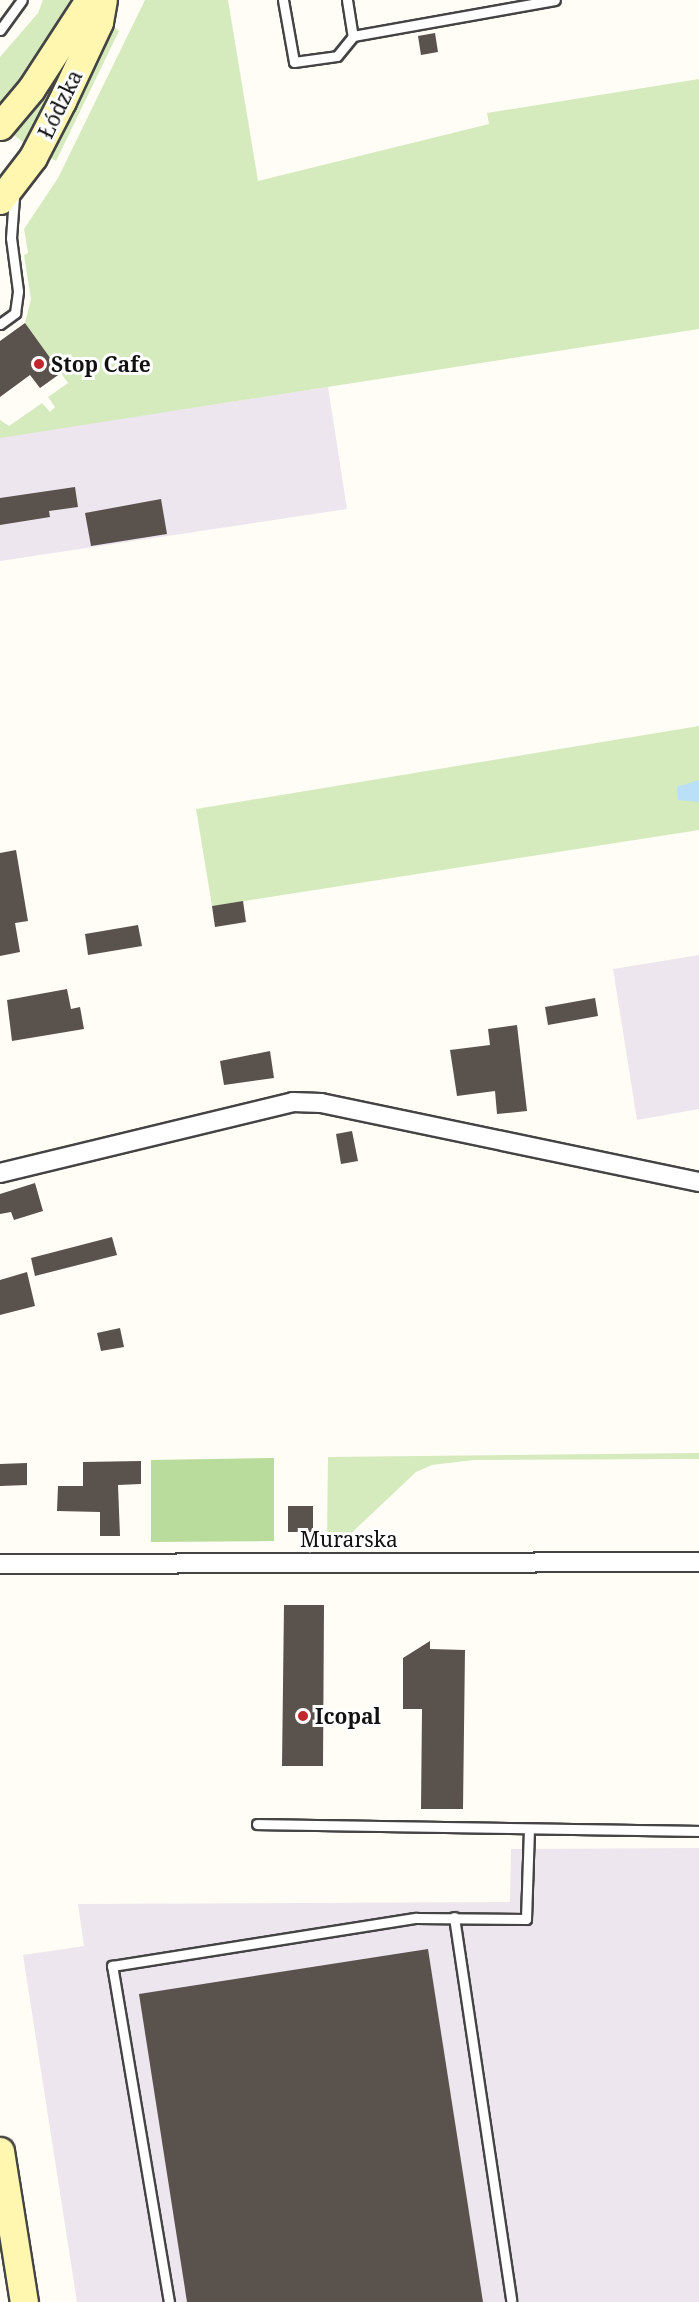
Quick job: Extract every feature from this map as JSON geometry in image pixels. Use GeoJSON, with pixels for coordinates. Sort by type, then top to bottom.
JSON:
{"type":"FeatureCollection","features":[{"type":"Feature","properties":{"kind":"main road","name":"Łódzka"},"geometry":{"type":"LineString","coordinates":[[0,126],[31,89],[89,0]]}},
{"type":"Feature","properties":{"kind":"main road","name":"Łódzka"},"geometry":{"type":"LineString","coordinates":[[0,200],[19,177],[62,101],[99,22],[103,0]]}},
{"type":"Feature","properties":{"kind":"main road"},"geometry":{"type":"LineString","coordinates":[[0,2151],[24,2302]]}},
{"type":"Feature","properties":{"kind":"street"},"geometry":{"type":"LineString","coordinates":[[0,1173],[293,1102],[321,1103],[699,1182]]}},
{"type":"Feature","properties":{"kind":"street","name":"Murarska"},"geometry":{"type":"LineString","coordinates":[[0,1564],[699,1562]]}},
{"type":"Feature","properties":{"kind":"lane"},"geometry":{"type":"LineString","coordinates":[[0,30],[22,0]]}},
{"type":"Feature","properties":{"kind":"lane"},"geometry":{"type":"LineString","coordinates":[[283,0],[294,62],[337,56],[353,36],[555,0]]}},
{"type":"Feature","properties":{"kind":"lane"},"geometry":{"type":"LineString","coordinates":[[347,0],[353,36]]}},
{"type":"Feature","properties":{"kind":"lane"},"geometry":{"type":"LineString","coordinates":[[0,324],[15,313],[18,291],[10,222],[19,177]]}},
{"type":"Feature","properties":{"kind":"lane"},"geometry":{"type":"LineString","coordinates":[[257,1824],[699,1831]]}},
{"type":"Feature","properties":{"kind":"lane"},"geometry":{"type":"LineString","coordinates":[[169,2302],[112,1966],[416,1918],[526,1919],[529,1829]]}},
{"type":"Feature","properties":{"kind":"lane"},"geometry":{"type":"LineString","coordinates":[[453,1917],[511,2300]]}},
{"type":"Feature","properties":{"kind":"shaded area"},"geometry":{"type":"Polygon","coordinates":[[[328,387],[347,509],[0,561],[0,437],[328,387]]]}},
{"type":"Feature","properties":{"kind":"shaded area"},"geometry":{"type":"Polygon","coordinates":[[[699,955],[699,1109],[637,1120],[613,969],[699,955]]]}},
{"type":"Feature","properties":{"kind":"shaded area"},"geometry":{"type":"Polygon","coordinates":[[[699,1848],[699,2302],[77,2302],[23,1955],[84,1946],[78,1904],[510,1902],[511,1849],[699,1848]]]}},
{"type":"Feature","properties":{"kind":"green space"},"geometry":{"type":"Polygon","coordinates":[[[43,0],[70,0],[40,53],[0,103],[0,57],[38,13],[43,0]]]}},
{"type":"Feature","properties":{"kind":"green space"},"geometry":{"type":"Polygon","coordinates":[[[145,0],[228,0],[258,181],[489,124],[487,113],[699,79],[699,329],[0,438],[0,420],[9,426],[42,403],[50,412],[55,407],[48,397],[68,383],[25,323],[31,299],[24,255],[28,253],[24,229],[58,178],[145,0]]]}},
{"type":"Feature","properties":{"kind":"green space"},"geometry":{"type":"Polygon","coordinates":[[[114,27],[119,31],[56,161],[49,157],[114,27]]]}},
{"type":"Feature","properties":{"kind":"green space"},"geometry":{"type":"Polygon","coordinates":[[[54,82],[40,115],[24,143],[10,132],[54,82]]]}},
{"type":"Feature","properties":{"kind":"green space"},"geometry":{"type":"Polygon","coordinates":[[[699,726],[699,830],[212,906],[196,809],[699,726]]]}},
{"type":"Feature","properties":{"kind":"green space"},"geometry":{"type":"Polygon","coordinates":[[[699,1453],[699,1459],[474,1460],[432,1465],[416,1472],[344,1540],[327,1541],[328,1457],[699,1453]]]}},
{"type":"Feature","properties":{"kind":"green space"},"geometry":{"type":"Polygon","coordinates":[[[274,1458],[274,1541],[151,1542],[151,1460],[274,1458]]]}},
{"type":"Feature","properties":{"kind":"water"},"geometry":{"type":"Polygon","coordinates":[[[699,780],[699,802],[678,800],[677,787],[699,780]]]}},
{"type":"Feature","properties":{"kind":"building"},"geometry":{"type":"Polygon","coordinates":[[[435,33],[438,52],[421,55],[418,36],[435,33]]]}},
{"type":"Feature","properties":{"kind":"building","name":"Stop Cafe"},"geometry":{"type":"Polygon","coordinates":[[[25,323],[61,373],[40,388],[30,375],[0,397],[0,341],[25,323]]]}},
{"type":"Feature","properties":{"kind":"building"},"geometry":{"type":"Polygon","coordinates":[[[75,487],[78,507],[49,511],[50,517],[0,525],[0,498],[75,487]]]}},
{"type":"Feature","properties":{"kind":"building"},"geometry":{"type":"Polygon","coordinates":[[[161,499],[167,534],[91,546],[85,513],[161,499]]]}},
{"type":"Feature","properties":{"kind":"building"},"geometry":{"type":"Polygon","coordinates":[[[16,850],[28,921],[15,923],[20,952],[0,956],[0,853],[16,850]]]}},
{"type":"Feature","properties":{"kind":"building"},"geometry":{"type":"Polygon","coordinates":[[[243,901],[246,922],[215,927],[212,906],[243,901]]]}},
{"type":"Feature","properties":{"kind":"building"},"geometry":{"type":"Polygon","coordinates":[[[138,925],[142,946],[88,955],[85,934],[138,925]]]}},
{"type":"Feature","properties":{"kind":"building"},"geometry":{"type":"Polygon","coordinates":[[[67,989],[71,1009],[80,1007],[84,1029],[12,1041],[7,1000],[67,989]]]}},
{"type":"Feature","properties":{"kind":"building"},"geometry":{"type":"Polygon","coordinates":[[[595,998],[598,1016],[548,1025],[545,1007],[595,998]]]}},
{"type":"Feature","properties":{"kind":"building"},"geometry":{"type":"Polygon","coordinates":[[[517,1025],[527,1111],[497,1114],[495,1091],[457,1096],[450,1050],[490,1045],[488,1029],[517,1025]]]}},
{"type":"Feature","properties":{"kind":"building"},"geometry":{"type":"Polygon","coordinates":[[[270,1051],[274,1078],[224,1085],[220,1061],[270,1051]]]}},
{"type":"Feature","properties":{"kind":"building"},"geometry":{"type":"Polygon","coordinates":[[[352,1131],[358,1161],[341,1164],[336,1134],[352,1131]]]}},
{"type":"Feature","properties":{"kind":"building"},"geometry":{"type":"Polygon","coordinates":[[[35,1183],[43,1211],[14,1220],[11,1212],[0,1214],[0,1194],[35,1183]]]}},
{"type":"Feature","properties":{"kind":"building"},"geometry":{"type":"Polygon","coordinates":[[[112,1237],[117,1255],[35,1276],[31,1258],[112,1237]]]}},
{"type":"Feature","properties":{"kind":"building"},"geometry":{"type":"Polygon","coordinates":[[[27,1272],[35,1306],[0,1315],[0,1280],[27,1272]]]}},
{"type":"Feature","properties":{"kind":"building"},"geometry":{"type":"Polygon","coordinates":[[[120,1328],[124,1347],[101,1351],[97,1333],[120,1328]]]}},
{"type":"Feature","properties":{"kind":"building"},"geometry":{"type":"Polygon","coordinates":[[[141,1461],[141,1484],[118,1485],[120,1536],[100,1536],[100,1512],[57,1511],[58,1486],[83,1486],[83,1462],[141,1461]]]}},
{"type":"Feature","properties":{"kind":"building"},"geometry":{"type":"Polygon","coordinates":[[[27,1463],[27,1485],[0,1486],[0,1464],[27,1463]]]}},
{"type":"Feature","properties":{"kind":"building"},"geometry":{"type":"Polygon","coordinates":[[[288,1506],[313,1506],[313,1532],[288,1532],[288,1506]]]}},
{"type":"Feature","properties":{"kind":"building","name":"Icopal"},"geometry":{"type":"Polygon","coordinates":[[[284,1605],[324,1605],[323,1766],[282,1766],[284,1605]]]}},
{"type":"Feature","properties":{"kind":"building"},"geometry":{"type":"Polygon","coordinates":[[[430,1641],[430,1649],[465,1650],[463,1809],[421,1809],[422,1709],[403,1709],[403,1658],[430,1641]]]}},
{"type":"Feature","properties":{"kind":"building"},"geometry":{"type":"Polygon","coordinates":[[[428,1949],[483,2302],[187,2302],[139,1994],[428,1949]]]}},
{"type":"Feature","properties":{"kind":"place","name":"Stop Cafe"},"geometry":{"type":"Point","coordinates":[39,364]}},
{"type":"Feature","properties":{"kind":"place","name":"Icopal"},"geometry":{"type":"Point","coordinates":[303,1716]}}]}
